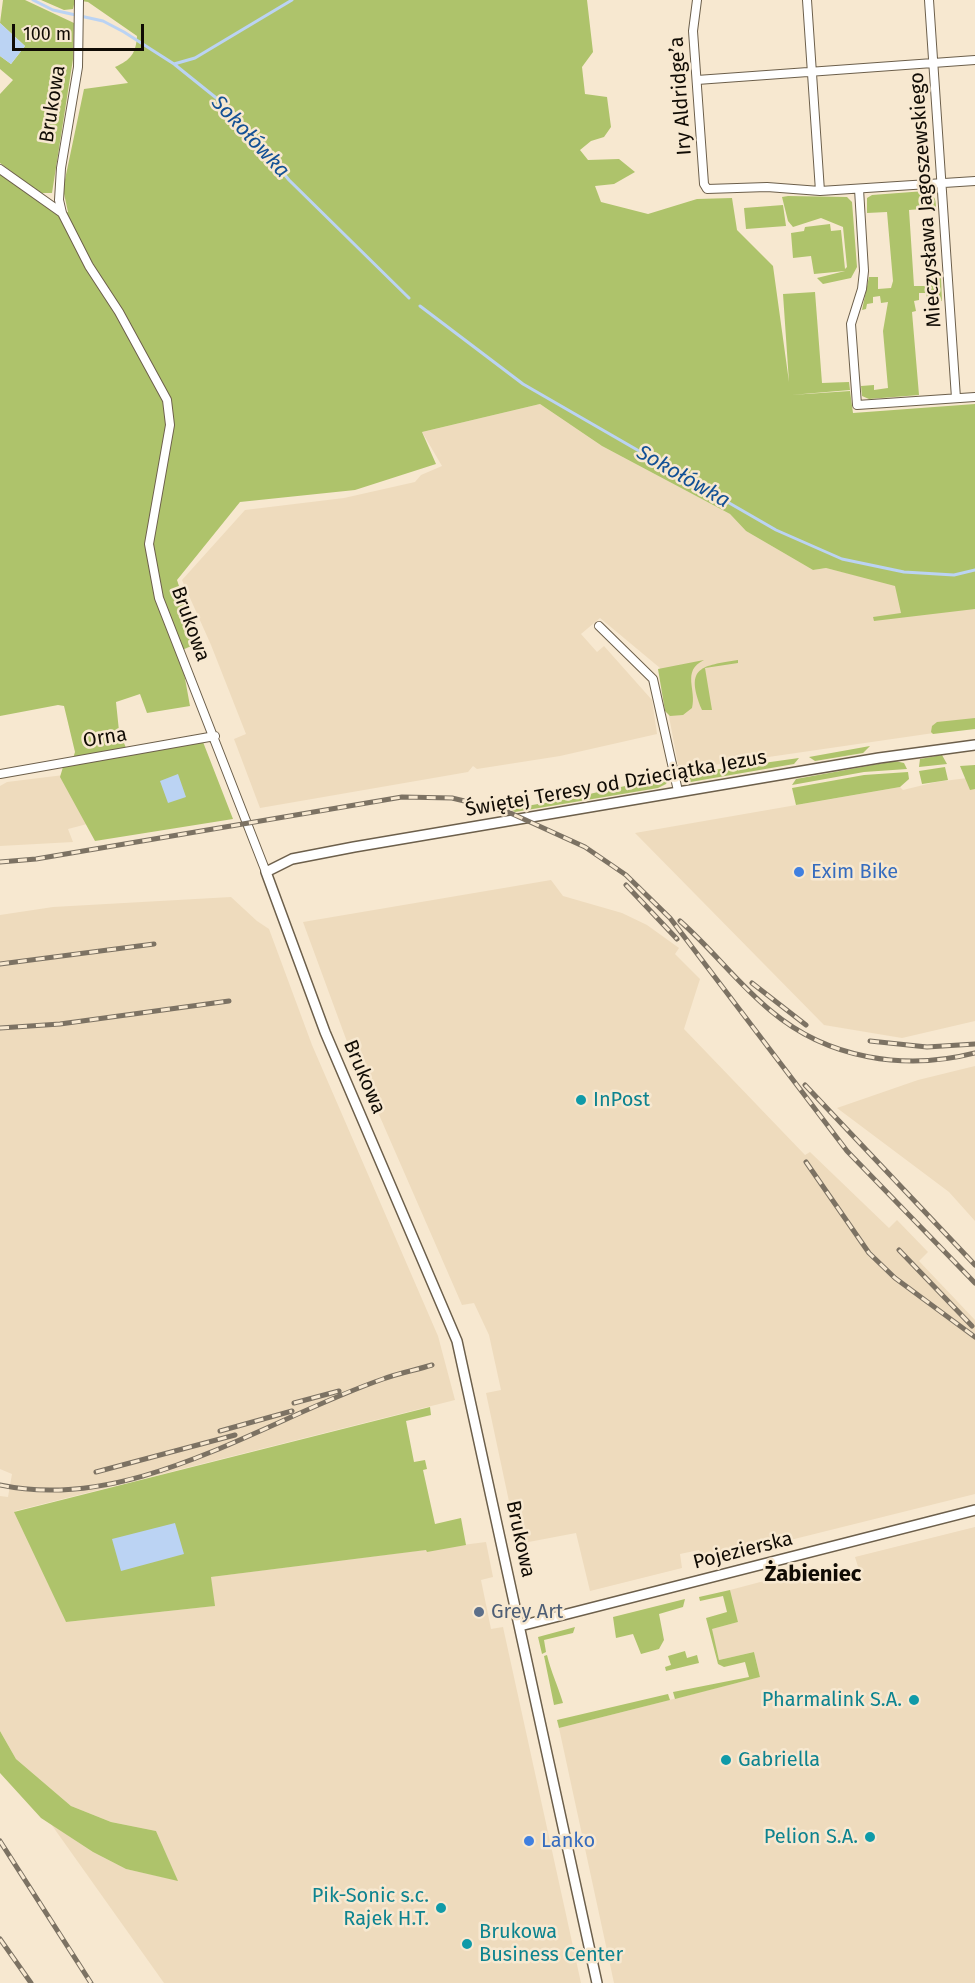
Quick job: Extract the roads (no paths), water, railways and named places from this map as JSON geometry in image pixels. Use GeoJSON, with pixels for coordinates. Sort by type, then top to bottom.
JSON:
{"type":"FeatureCollection","features":[{"type":"Feature","properties":{"kind":"street","name":"Iry Aldridge’a"},"geometry":{"type":"LineString","coordinates":[[697,0],[693,24],[704,184],[707,189],[767,187],[820,191]]}},
{"type":"Feature","properties":{"kind":"street"},"geometry":{"type":"LineString","coordinates":[[807,0],[820,191],[975,181]]}},
{"type":"Feature","properties":{"kind":"street","name":"Mieczysława Jagoszewskiego"},"geometry":{"type":"LineString","coordinates":[[928,0],[956,398]]}},
{"type":"Feature","properties":{"kind":"street","name":"Brukowa"},"geometry":{"type":"LineString","coordinates":[[79,3],[78,67],[59,184],[62,213],[89,266],[158,381],[169,407],[170,424],[149,544],[159,598],[215,736],[326,1032],[457,1341],[597,1983]]}},
{"type":"Feature","properties":{"kind":"street"},"geometry":{"type":"LineString","coordinates":[[697,80],[975,60]]}},
{"type":"Feature","properties":{"kind":"street","name":"Brukowa"},"geometry":{"type":"LineString","coordinates":[[0,169],[62,213]]}},
{"type":"Feature","properties":{"kind":"street"},"geometry":{"type":"LineString","coordinates":[[859,189],[864,271],[862,289],[851,324],[857,405],[975,397]]}},
{"type":"Feature","properties":{"kind":"street"},"geometry":{"type":"LineString","coordinates":[[599,626],[648,674],[656,687],[678,792]]}},
{"type":"Feature","properties":{"kind":"street","name":"Orna"},"geometry":{"type":"LineString","coordinates":[[0,774],[215,736]]}},
{"type":"Feature","properties":{"kind":"street","name":"Świętej Teresy od Dzieciątka Jezus"},"geometry":{"type":"LineString","coordinates":[[266,872],[287,861],[310,855],[975,744]]}},
{"type":"Feature","properties":{"kind":"street","name":"Pojezierska"},"geometry":{"type":"LineString","coordinates":[[520,1626],[975,1510]]}},
{"type":"Feature","properties":{"kind":"water"},"geometry":{"type":"Polygon","coordinates":[[[0,23],[25,46],[11,64],[0,56],[0,23]]]}},
{"type":"Feature","properties":{"kind":"water"},"geometry":{"type":"Polygon","coordinates":[[[178,774],[186,797],[168,803],[160,781],[178,774]]]}},
{"type":"Feature","properties":{"kind":"water"},"geometry":{"type":"Polygon","coordinates":[[[175,1523],[184,1554],[121,1571],[112,1539],[175,1523]]]}},
{"type":"Feature","properties":{"kind":"waterway","name":"Sokołówka"},"geometry":{"type":"LineString","coordinates":[[33,0],[53,10],[103,21],[174,64],[230,109],[289,180],[409,298]]}},
{"type":"Feature","properties":{"kind":"waterway"},"geometry":{"type":"LineString","coordinates":[[174,64],[195,58],[292,0]]}},
{"type":"Feature","properties":{"kind":"waterway","name":"Sokołówka"},"geometry":{"type":"LineString","coordinates":[[420,306],[523,384],[776,530],[842,559],[904,572],[954,575],[975,570]]}},
{"type":"Feature","properties":{"kind":"railway"},"geometry":{"type":"LineString","coordinates":[[0,862],[36,859],[402,797],[452,798],[506,811],[585,847],[626,875],[670,918],[847,1151],[975,1283]]}},
{"type":"Feature","properties":{"kind":"railway"},"geometry":{"type":"LineString","coordinates":[[626,885],[677,939]]}},
{"type":"Feature","properties":{"kind":"railway"},"geometry":{"type":"LineString","coordinates":[[680,921],[759,1001],[793,1027],[817,1040],[868,1057],[895,1060],[922,1061],[975,1053]]}},
{"type":"Feature","properties":{"kind":"railway"},"geometry":{"type":"LineString","coordinates":[[0,964],[154,944]]}},
{"type":"Feature","properties":{"kind":"railway"},"geometry":{"type":"LineString","coordinates":[[752,983],[806,1025]]}},
{"type":"Feature","properties":{"kind":"railway"},"geometry":{"type":"LineString","coordinates":[[0,1028],[60,1024],[229,1001]]}},
{"type":"Feature","properties":{"kind":"railway"},"geometry":{"type":"LineString","coordinates":[[870,1041],[927,1047],[975,1044]]}},
{"type":"Feature","properties":{"kind":"railway"},"geometry":{"type":"LineString","coordinates":[[805,1085],[975,1265]]}},
{"type":"Feature","properties":{"kind":"railway"},"geometry":{"type":"LineString","coordinates":[[806,1162],[869,1253],[895,1278],[975,1337]]}},
{"type":"Feature","properties":{"kind":"railway"},"geometry":{"type":"LineString","coordinates":[[899,1250],[972,1326]]}},
{"type":"Feature","properties":{"kind":"railway"},"geometry":{"type":"LineString","coordinates":[[0,1485],[49,1490],[99,1486],[148,1475],[196,1458],[338,1396],[395,1375],[432,1365]]}},
{"type":"Feature","properties":{"kind":"railway"},"geometry":{"type":"LineString","coordinates":[[294,1403],[339,1391]]}},
{"type":"Feature","properties":{"kind":"railway"},"geometry":{"type":"LineString","coordinates":[[220,1431],[292,1411]]}},
{"type":"Feature","properties":{"kind":"railway"},"geometry":{"type":"LineString","coordinates":[[96,1472],[235,1435]]}},
{"type":"Feature","properties":{"kind":"railway"},"geometry":{"type":"LineString","coordinates":[[0,1841],[91,1983]]}},
{"type":"Feature","properties":{"kind":"railway"},"geometry":{"type":"LineString","coordinates":[[0,1939],[31,1983]]}},
{"type":"Feature","properties":{"kind":"place","name":"Exim Bike"},"geometry":{"type":"Point","coordinates":[799,872]}},
{"type":"Feature","properties":{"kind":"place","name":"InPost"},"geometry":{"type":"Point","coordinates":[581,1100]}},
{"type":"Feature","properties":{"kind":"place","name":"Grey Art"},"geometry":{"type":"Point","coordinates":[479,1612]}},
{"type":"Feature","properties":{"kind":"place","name":"Pharmalink S.A."},"geometry":{"type":"Point","coordinates":[914,1700]}},
{"type":"Feature","properties":{"kind":"place","name":"Gabriella"},"geometry":{"type":"Point","coordinates":[726,1760]}},
{"type":"Feature","properties":{"kind":"place","name":"Pelion S.A."},"geometry":{"type":"Point","coordinates":[870,1837]}},
{"type":"Feature","properties":{"kind":"place","name":"Lanko"},"geometry":{"type":"Point","coordinates":[529,1841]}},
{"type":"Feature","properties":{"kind":"place","name":"Pik-Sonic s.c. Rajek H.T."},"geometry":{"type":"Point","coordinates":[441,1908]}},
{"type":"Feature","properties":{"kind":"place","name":"Brukowa Business Center"},"geometry":{"type":"Point","coordinates":[467,1944]}},
{"type":"Feature","properties":{"kind":"district","name":"Żabieniec"},"geometry":{"type":"Point","coordinates":[813,1575]}}]}
